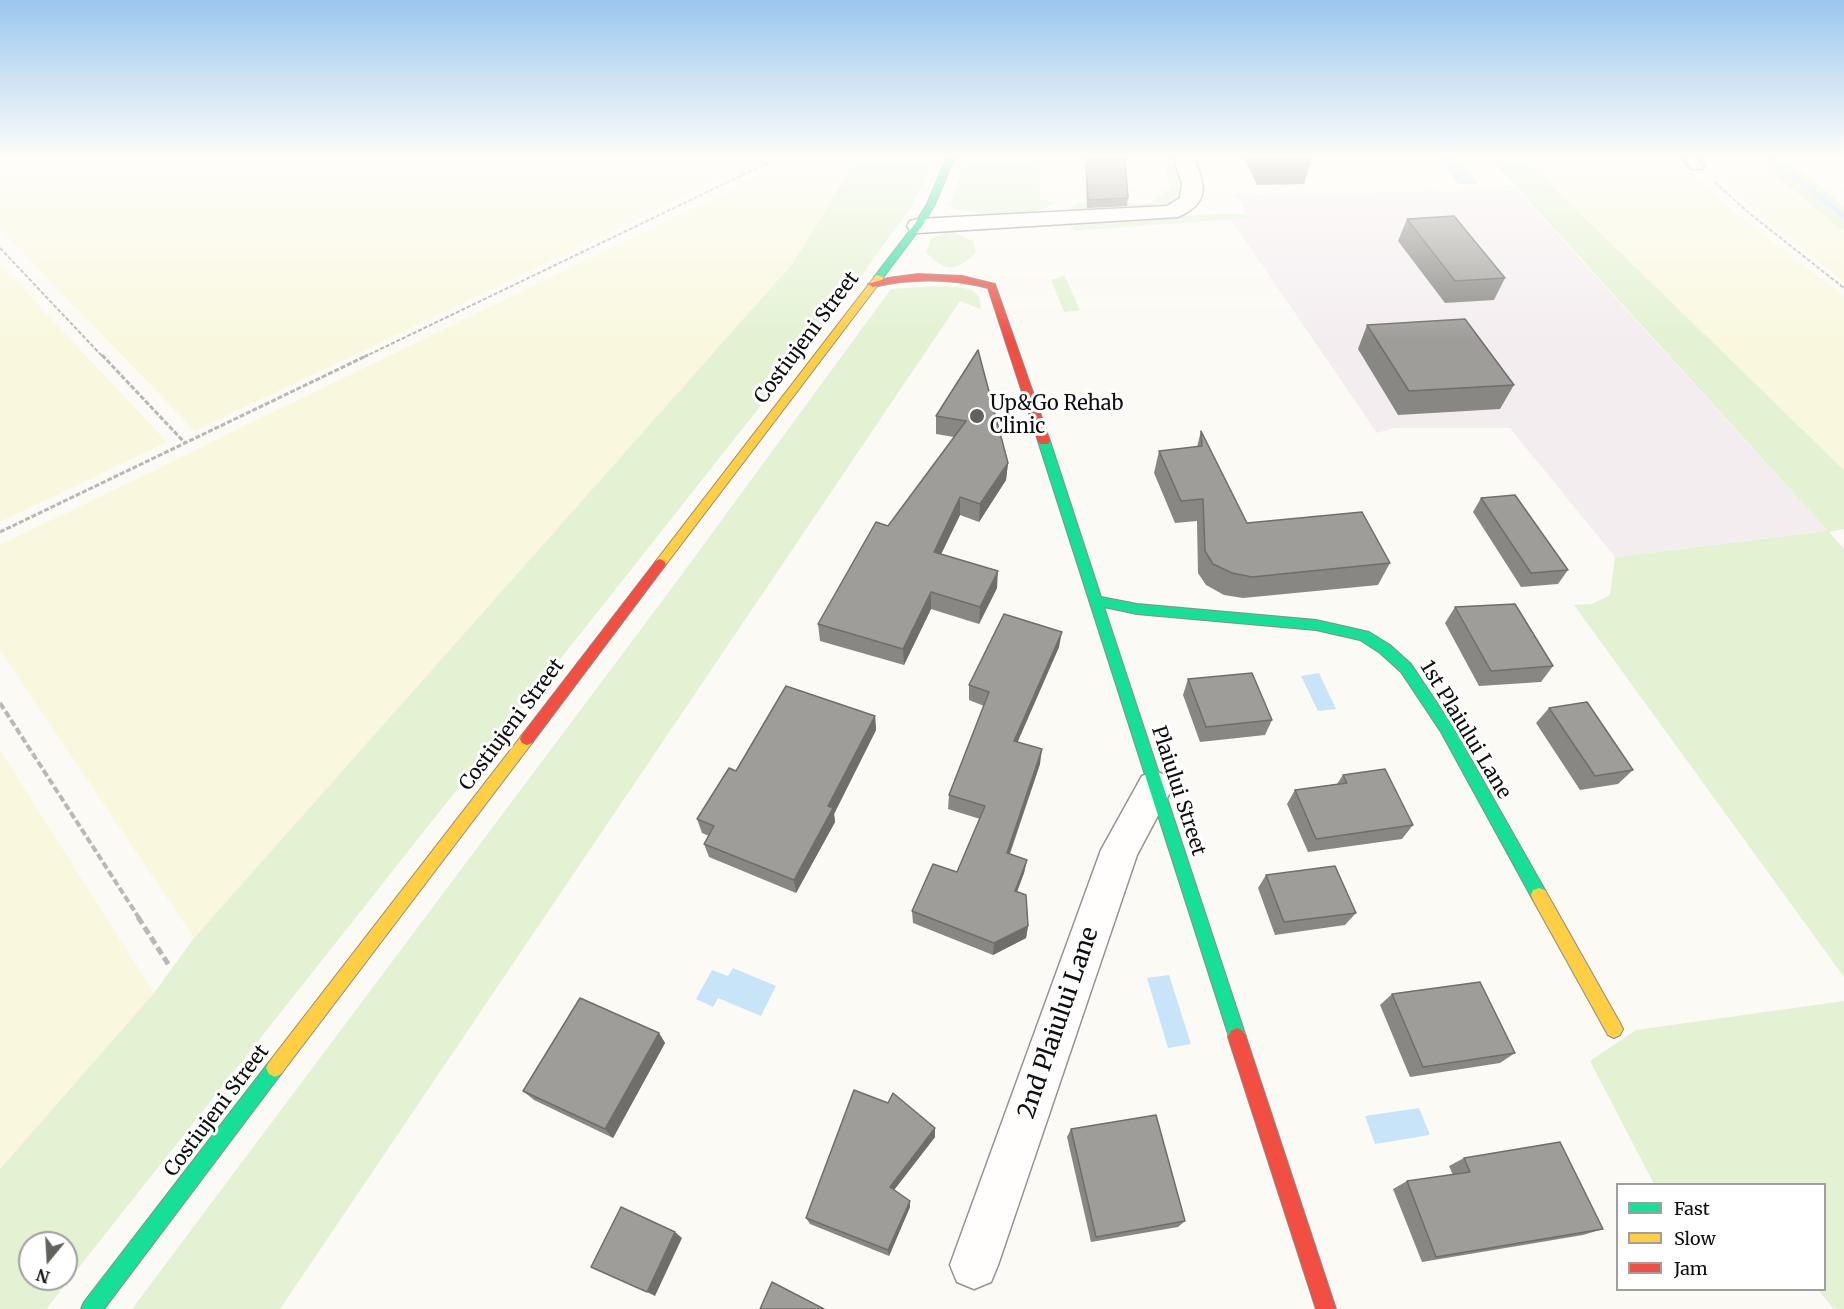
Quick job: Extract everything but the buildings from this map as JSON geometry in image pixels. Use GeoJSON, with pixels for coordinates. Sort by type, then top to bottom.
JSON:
{"type":"FeatureCollection","features":[{"type":"Feature","properties":{"kind":"street","name":"Costiujeni Street"},"geometry":{"type":"LineString","coordinates":[[91,1309],[923,218]]}},
{"type":"Feature","properties":{"kind":"street"},"geometry":{"type":"LineString","coordinates":[[918,226],[1060,218]]}},
{"type":"Feature","properties":{"kind":"street","name":"Plaiului Street"},"geometry":{"type":"LineString","coordinates":[[873,284],[892,278],[932,274],[952,275],[992,286],[1098,601],[1155,787],[1326,1309]]}},
{"type":"Feature","properties":{"kind":"street","name":"1st Plaiului Lane"},"geometry":{"type":"LineString","coordinates":[[1098,601],[1137,609],[1316,625],[1364,636],[1385,648],[1406,668],[1446,728],[1614,1029]]}},
{"type":"Feature","properties":{"kind":"street","name":"2nd Plaiului Lane"},"geometry":{"type":"LineString","coordinates":[[974,1265],[1120,850],[1155,787]]}},
{"type":"Feature","properties":{"kind":"path"},"geometry":{"type":"LineString","coordinates":[[0,532],[653,218]]}},
{"type":"Feature","properties":{"kind":"path"},"geometry":{"type":"LineString","coordinates":[[1755,218],[1844,288]]}},
{"type":"Feature","properties":{"kind":"path"},"geometry":{"type":"LineString","coordinates":[[0,248],[185,443]]}},
{"type":"Feature","properties":{"kind":"path"},"geometry":{"type":"LineString","coordinates":[[0,703],[170,967]]}},
{"type":"Feature","properties":{"kind":"shaded area"},"geometry":{"type":"Polygon","coordinates":[[[1230,218],[1543,218],[1828,531],[1615,557],[1510,428],[1394,428],[1377,433],[1230,218]]]}},
{"type":"Feature","properties":{"kind":"green space"},"geometry":{"type":"Polygon","coordinates":[[[0,218],[640,218],[195,431],[0,229],[0,218]]]}},
{"type":"Feature","properties":{"kind":"green space"},"geometry":{"type":"Polygon","coordinates":[[[672,218],[821,218],[793,263],[194,938],[0,650],[0,545],[672,218]]]}},
{"type":"Feature","properties":{"kind":"green space"},"geometry":{"type":"Polygon","coordinates":[[[821,218],[903,218],[842,303],[78,1269],[78,1231],[18,1231],[18,1291],[60,1291],[46,1309],[0,1309],[0,1169],[154,993],[194,938],[793,263],[821,218]]]}},
{"type":"Feature","properties":{"kind":"green space"},"geometry":{"type":"Polygon","coordinates":[[[1149,218],[1248,218],[1074,231],[1068,223],[1149,218]]]}},
{"type":"Feature","properties":{"kind":"green space"},"geometry":{"type":"Polygon","coordinates":[[[1544,218],[1585,218],[1844,470],[1844,529],[1829,532],[1844,549],[1844,977],[1574,605],[1592,604],[1610,595],[1615,557],[1828,531],[1544,218]]]}},
{"type":"Feature","properties":{"kind":"green space"},"geometry":{"type":"Polygon","coordinates":[[[1585,218],[1743,218],[1844,296],[1844,470],[1585,218]]]}},
{"type":"Feature","properties":{"kind":"green space"},"geometry":{"type":"Polygon","coordinates":[[[1764,218],[1827,218],[1844,232],[1844,282],[1764,218]]]}},
{"type":"Feature","properties":{"kind":"green space"},"geometry":{"type":"Polygon","coordinates":[[[1827,218],[1844,218],[1844,232],[1827,218]]]}},
{"type":"Feature","properties":{"kind":"green space"},"geometry":{"type":"Polygon","coordinates":[[[951,231],[973,241],[976,252],[957,266],[945,267],[926,252],[931,238],[951,231]]]}},
{"type":"Feature","properties":{"kind":"green space"},"geometry":{"type":"Polygon","coordinates":[[[0,264],[167,442],[0,522],[0,264]]]}},
{"type":"Feature","properties":{"kind":"green space"},"geometry":{"type":"Polygon","coordinates":[[[1065,276],[1080,310],[1064,312],[1051,280],[1065,276]]]}},
{"type":"Feature","properties":{"kind":"green space"},"geometry":{"type":"Polygon","coordinates":[[[937,286],[972,290],[979,296],[981,309],[960,301],[280,1309],[132,1309],[680,577],[891,289],[937,286]]]}},
{"type":"Feature","properties":{"kind":"green space"},"geometry":{"type":"Polygon","coordinates":[[[0,750],[154,993],[0,1169],[0,750]]]}},
{"type":"Feature","properties":{"kind":"green space"},"geometry":{"type":"Polygon","coordinates":[[[1844,1001],[1844,1309],[1834,1309],[1819,1291],[1826,1291],[1826,1183],[1653,1183],[1590,1061],[1636,1030],[1844,1001]]]}},
{"type":"Feature","properties":{"kind":"water"},"geometry":{"type":"Polygon","coordinates":[[[1319,673],[1336,709],[1318,711],[1301,676],[1319,673]]]}},
{"type":"Feature","properties":{"kind":"water"},"geometry":{"type":"Polygon","coordinates":[[[733,968],[776,986],[761,1016],[718,998],[713,1007],[696,999],[712,970],[728,976],[733,968]]]}},
{"type":"Feature","properties":{"kind":"water"},"geometry":{"type":"Polygon","coordinates":[[[1169,975],[1191,1044],[1168,1048],[1147,978],[1169,975]]]}},
{"type":"Feature","properties":{"kind":"water"},"geometry":{"type":"Polygon","coordinates":[[[1419,1108],[1430,1135],[1375,1144],[1365,1116],[1419,1108]]]}},
{"type":"Feature","properties":{"kind":"traffic: fast"},"geometry":{"type":"LineString","coordinates":[[879,277],[923,218]]}},
{"type":"Feature","properties":{"kind":"traffic: fast"},"geometry":{"type":"LineString","coordinates":[[1044,441],[1237,1037]]}},
{"type":"Feature","properties":{"kind":"traffic: fast"},"geometry":{"type":"LineString","coordinates":[[1098,601],[1137,609],[1316,625],[1364,636],[1385,649],[1406,668],[1446,728],[1539,895]]}},
{"type":"Feature","properties":{"kind":"traffic: fast"},"geometry":{"type":"LineString","coordinates":[[91,1309],[275,1068]]}},
{"type":"Feature","properties":{"kind":"traffic: slow"},"geometry":{"type":"LineString","coordinates":[[660,564],[879,277]]}},
{"type":"Feature","properties":{"kind":"traffic: slow"},"geometry":{"type":"LineString","coordinates":[[275,1068],[527,739]]}},
{"type":"Feature","properties":{"kind":"traffic: slow"},"geometry":{"type":"LineString","coordinates":[[1539,895],[1614,1029]]}},
{"type":"Feature","properties":{"kind":"traffic: jam"},"geometry":{"type":"LineString","coordinates":[[873,284],[903,278],[947,277],[992,286],[1044,441]]}},
{"type":"Feature","properties":{"kind":"traffic: jam"},"geometry":{"type":"LineString","coordinates":[[527,739],[660,564]]}},
{"type":"Feature","properties":{"kind":"traffic: jam"},"geometry":{"type":"LineString","coordinates":[[1237,1037],[1326,1309]]}},
{"type":"Feature","properties":{"kind":"place","name":"Up&Go Rehab Clinic"},"geometry":{"type":"Point","coordinates":[977,416]}}]}
